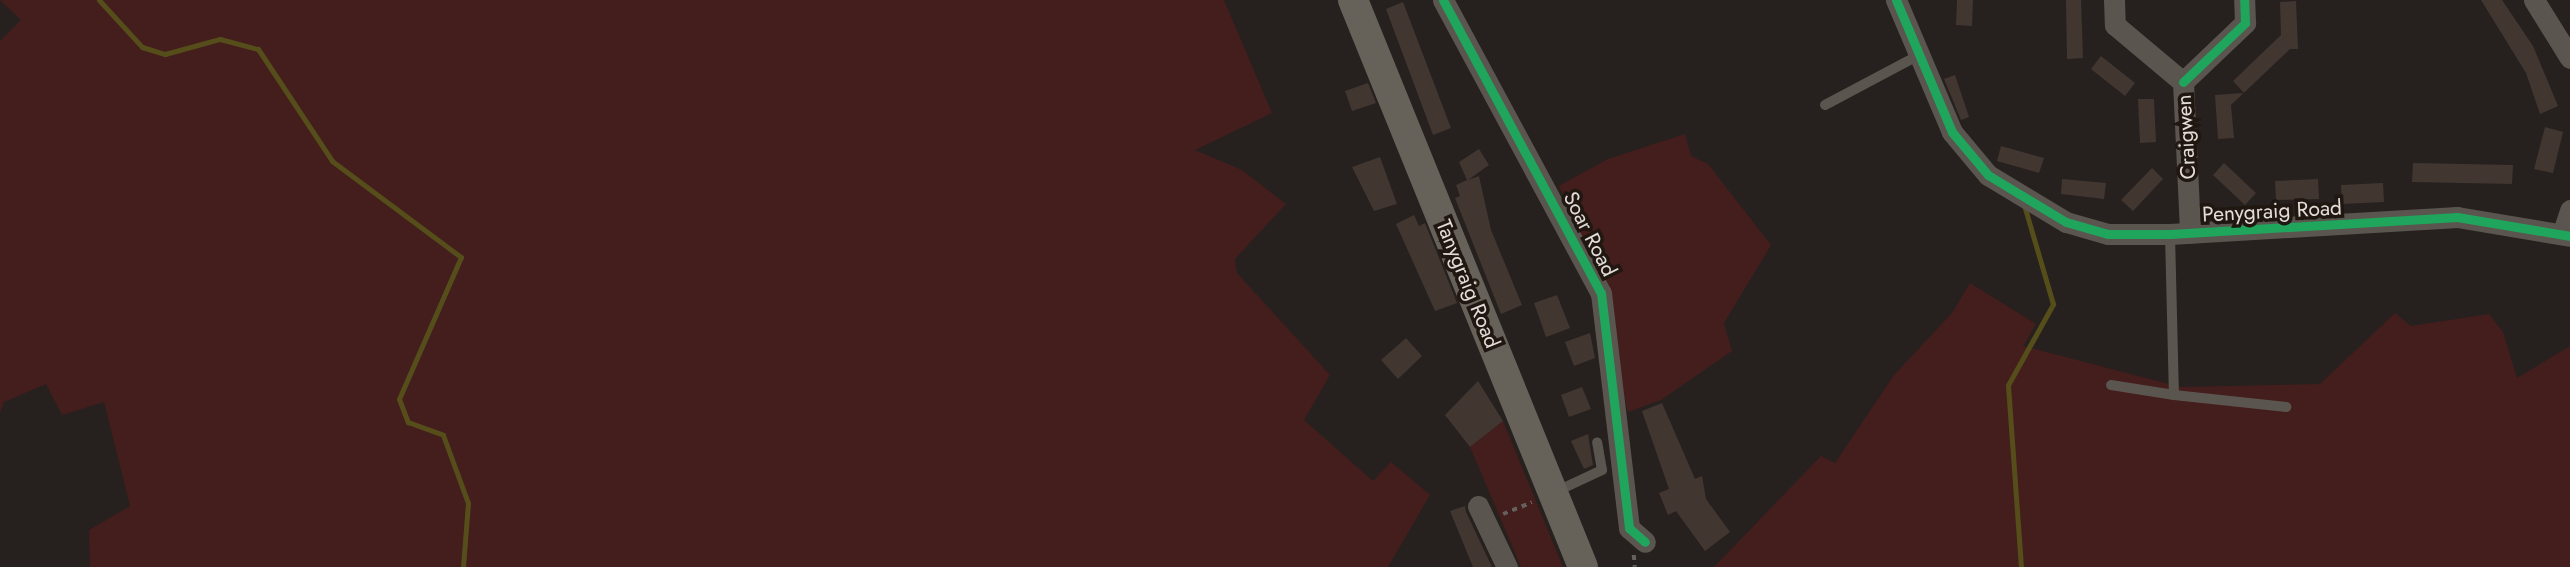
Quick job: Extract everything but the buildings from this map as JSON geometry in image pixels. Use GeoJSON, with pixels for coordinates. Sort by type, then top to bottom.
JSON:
{"type":"FeatureCollection","features":[{"type":"Feature","properties":{"kind":"main road","name":"Tanygraig Road"},"geometry":{"type":"LineString","coordinates":[[1353,0],[1583,567]]}},
{"type":"Feature","properties":{"kind":"street","name":"Soar Road"},"geometry":{"type":"LineString","coordinates":[[1443,0],[1601,293],[1629,528],[1645,542]]}},
{"type":"Feature","properties":{"kind":"street","name":"Penygraig Road"},"geometry":{"type":"LineString","coordinates":[[1896,0],[1922,54],[1952,132],[1989,174],[2066,222],[2108,234],[2180,234],[2457,217],[2567,234]]}},
{"type":"Feature","properties":{"kind":"street","name":"Craigwen"},"geometry":{"type":"LineString","coordinates":[[2114,0],[2115,25],[2183,82]]}},
{"type":"Feature","properties":{"kind":"street","name":"Craigwen"},"geometry":{"type":"LineString","coordinates":[[2180,234],[2183,82],[2245,23],[2244,0]]}},
{"type":"Feature","properties":{"kind":"street"},"geometry":{"type":"LineString","coordinates":[[2534,0],[2570,58]]}},
{"type":"Feature","properties":{"kind":"street"},"geometry":{"type":"LineString","coordinates":[[2567,234],[2570,210]]}},
{"type":"Feature","properties":{"kind":"street"},"geometry":{"type":"LineString","coordinates":[[1482,514],[1507,567]]}},
{"type":"Feature","properties":{"kind":"lane"},"geometry":{"type":"LineString","coordinates":[[1825,106],[1922,54]]}},
{"type":"Feature","properties":{"kind":"lane"},"geometry":{"type":"LineString","coordinates":[[2174,395],[2180,234]]}},
{"type":"Feature","properties":{"kind":"lane"},"geometry":{"type":"LineString","coordinates":[[2111,385],[2286,407]]}},
{"type":"Feature","properties":{"kind":"lane"},"geometry":{"type":"LineString","coordinates":[[1553,493],[1602,470],[1597,442]]}},
{"type":"Feature","properties":{"kind":"path"},"geometry":{"type":"LineString","coordinates":[[1482,514],[1553,493]]}},
{"type":"Feature","properties":{"kind":"shaded area"},"geometry":{"type":"Polygon","coordinates":[[[0,0],[1224,0],[1272,113],[1195,150],[1242,170],[1286,204],[1235,259],[1237,273],[1330,375],[1304,420],[1373,481],[1391,462],[1430,495],[1388,567],[90,567],[89,530],[130,506],[104,402],[62,415],[46,384],[4,402],[0,413],[0,41],[21,20],[0,0]]]}},
{"type":"Feature","properties":{"kind":"shaded area"},"geometry":{"type":"Polygon","coordinates":[[[1685,134],[1691,156],[1708,164],[1771,245],[1724,323],[1732,351],[1661,400],[1628,412],[1584,243],[1559,186],[1608,159],[1685,134]]]}},
{"type":"Feature","properties":{"kind":"shaded area"},"geometry":{"type":"Polygon","coordinates":[[[1970,283],[2036,324],[2023,346],[2180,387],[2320,384],[2395,313],[2411,326],[2489,314],[2503,332],[2517,378],[2570,346],[2570,567],[1714,567],[1821,456],[1835,463],[1894,375],[1952,313],[1970,283]]]}},
{"type":"Feature","properties":{"kind":"shaded area"},"geometry":{"type":"Polygon","coordinates":[[[1503,421],[1563,567],[1521,567],[1470,447],[1503,421]]]}},
{"type":"Feature","properties":{"kind":"waterway"},"geometry":{"type":"LineString","coordinates":[[99,0],[142,47],[165,54],[220,39],[258,49],[332,161],[461,257],[399,399],[408,422],[443,435],[468,503],[463,567]]}},
{"type":"Feature","properties":{"kind":"waterway"},"geometry":{"type":"LineString","coordinates":[[2021,567],[2008,385],[2053,304],[2024,205]]}},
{"type":"Feature","properties":{"kind":"cycle path"},"geometry":{"type":"LineString","coordinates":[[1443,0],[1601,293],[1629,528],[1645,542]]}},
{"type":"Feature","properties":{"kind":"cycle path"},"geometry":{"type":"LineString","coordinates":[[1896,0],[1952,132],[1988,175],[2066,222],[2108,234],[2170,234],[2457,217],[2570,236]]}},
{"type":"Feature","properties":{"kind":"cycle path"},"geometry":{"type":"LineString","coordinates":[[2183,82],[2245,23],[2244,0]]}}]}
